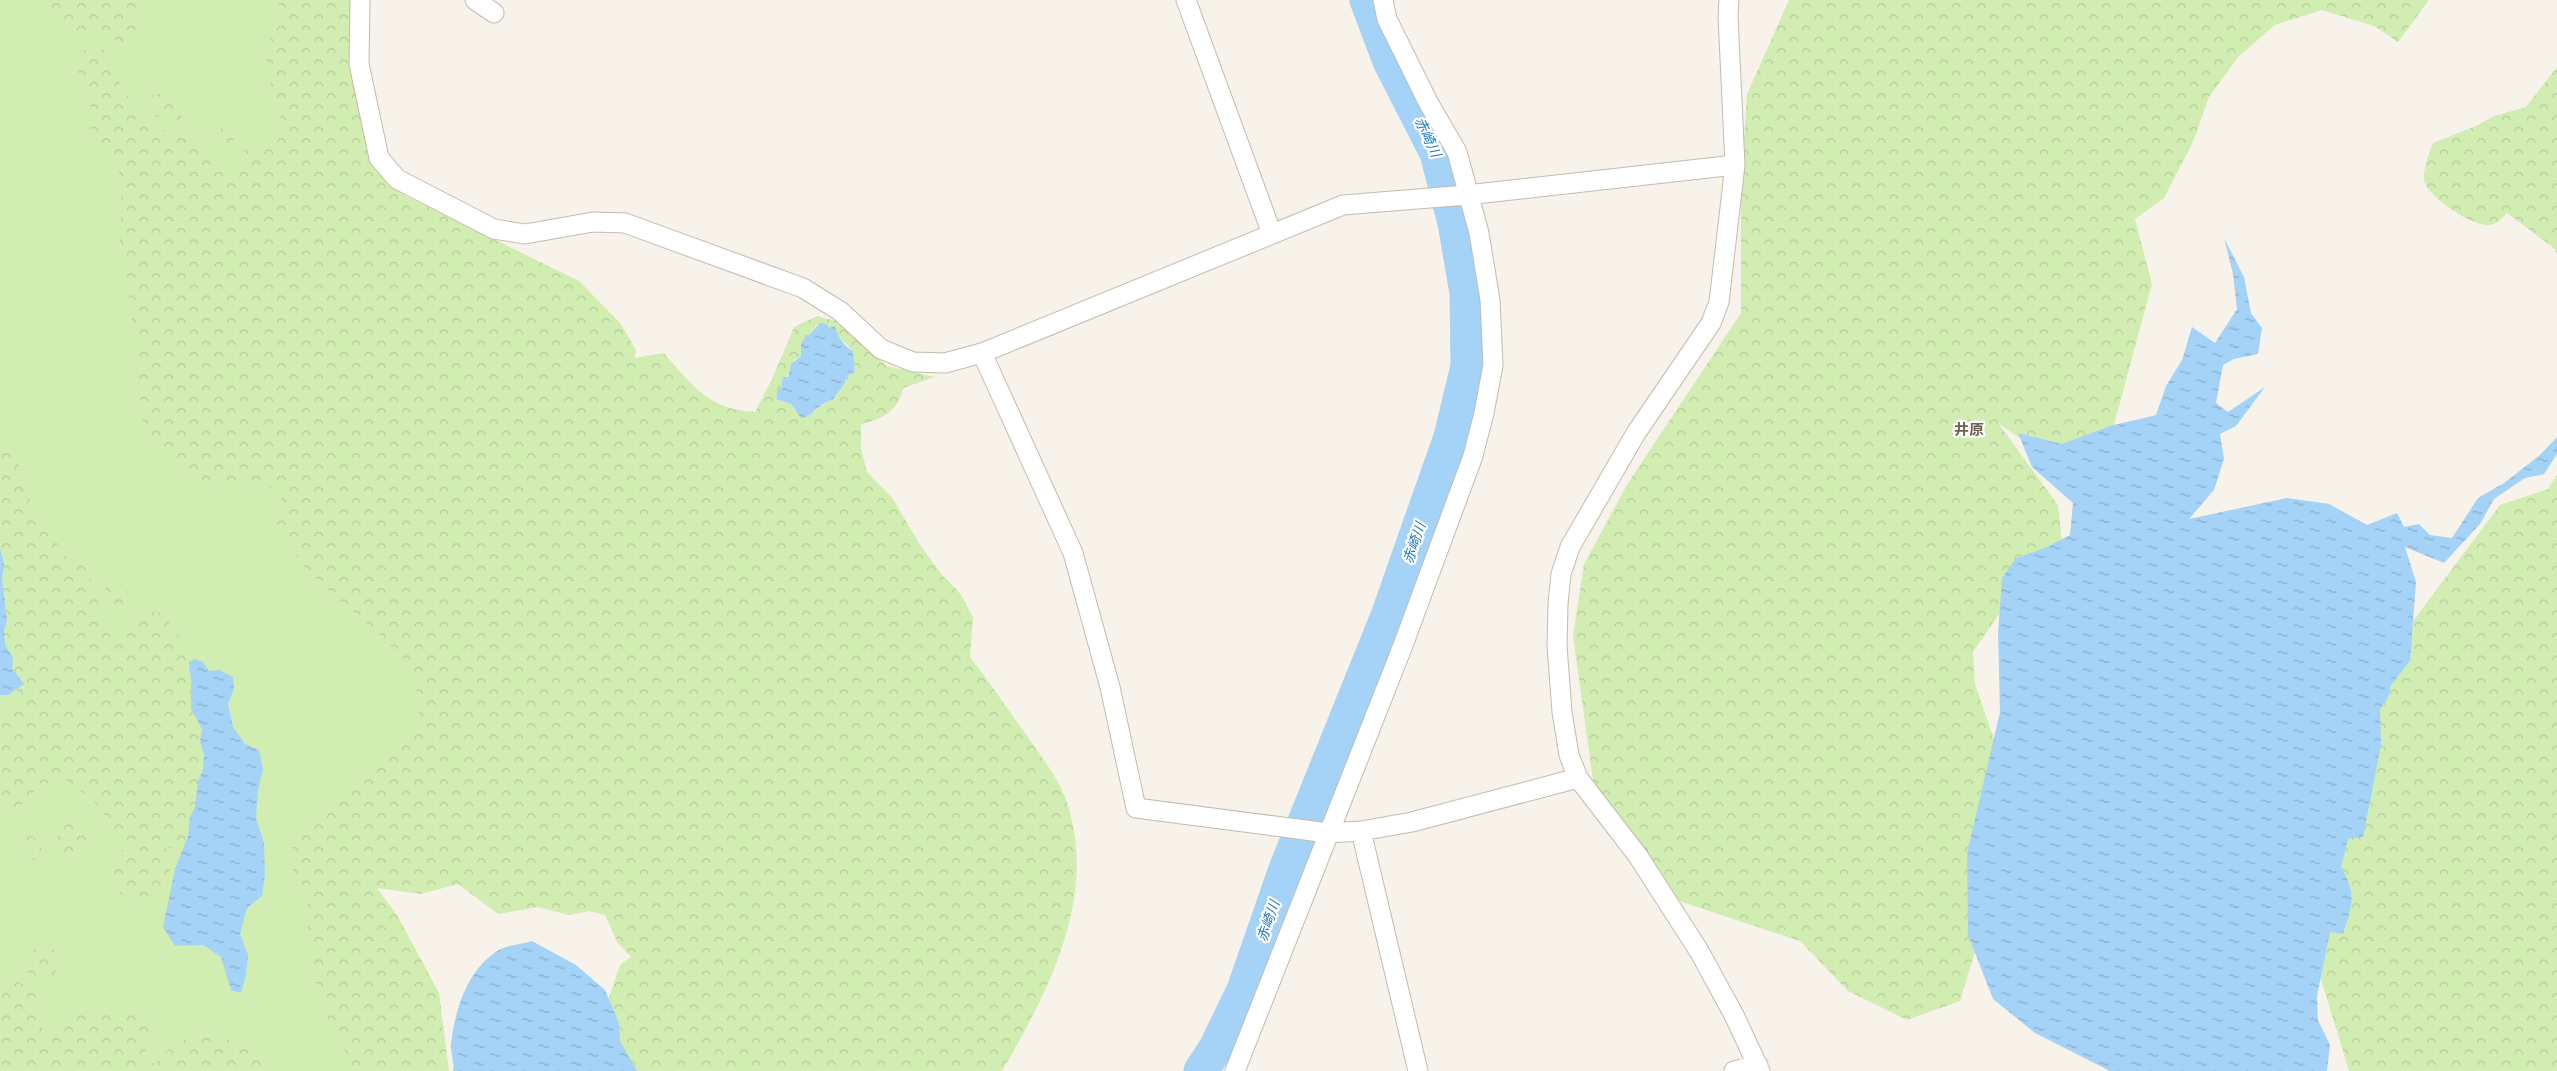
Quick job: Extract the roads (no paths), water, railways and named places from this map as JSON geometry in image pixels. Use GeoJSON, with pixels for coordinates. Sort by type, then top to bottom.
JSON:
{"type":"FeatureCollection","features":[{"type":"Feature","properties":{"kind":"street"},"geometry":{"type":"LineString","coordinates":[[360,0],[359,64],[379,158],[397,179],[494,229],[525,234],[593,222],[625,223],[803,288],[840,311],[881,349],[913,362],[945,363],[982,353],[1343,205],[1467,195],[1735,165]]}},
{"type":"Feature","properties":{"kind":"street"},"geometry":{"type":"LineString","coordinates":[[475,0],[494,13]]}},
{"type":"Feature","properties":{"kind":"street"},"geometry":{"type":"LineString","coordinates":[[1186,0],[1272,234]]}},
{"type":"Feature","properties":{"kind":"street"},"geometry":{"type":"LineString","coordinates":[[1235,1071],[1402,648],[1473,456],[1484,413],[1493,365],[1490,300],[1479,233],[1467,195],[1457,152],[1428,102],[1387,19],[1383,0]]}},
{"type":"Feature","properties":{"kind":"street"},"geometry":{"type":"LineString","coordinates":[[1729,0],[1735,165],[1719,302],[1711,323],[1636,433],[1570,547],[1561,574],[1557,646],[1562,712],[1569,755],[1578,778],[1638,856],[1700,951],[1759,1068],[1734,1071]]}},
{"type":"Feature","properties":{"kind":"street"},"geometry":{"type":"LineString","coordinates":[[982,353],[1072,553],[1110,687],[1136,808],[1328,832],[1360,831],[1412,822],[1578,778]]}},
{"type":"Feature","properties":{"kind":"street"},"geometry":{"type":"LineString","coordinates":[[1360,831],[1418,1071]]}},
{"type":"Feature","properties":{"kind":"water"},"geometry":{"type":"Polygon","coordinates":[[[2224,238],[2244,277],[2251,313],[2262,328],[2258,354],[2234,359],[2223,365],[2216,403],[2228,412],[2265,387],[2236,426],[2220,434],[2224,459],[2214,490],[2189,519],[2287,498],[2329,504],[2367,525],[2397,513],[2404,527],[2419,524],[2430,535],[2452,538],[2478,498],[2504,483],[2540,455],[2557,437],[2557,454],[2544,474],[2525,478],[2494,499],[2480,524],[2444,563],[2405,547],[2416,582],[2410,661],[2391,685],[2388,697],[2380,710],[2381,745],[2363,837],[2348,839],[2341,867],[2351,893],[2351,907],[2343,934],[2330,932],[2317,996],[2318,1020],[2330,1045],[2327,1071],[2110,1071],[2035,1033],[1993,999],[1968,935],[1967,853],[2000,712],[1998,634],[2002,578],[2016,558],[2045,548],[2070,535],[2073,503],[2032,467],[2018,433],[2062,444],[2110,426],[2156,415],[2166,386],[2182,360],[2192,327],[2215,343],[2237,309],[2233,274],[2224,238]]]}},
{"type":"Feature","properties":{"kind":"water"},"geometry":{"type":"Polygon","coordinates":[[[820,323],[826,324],[829,328],[835,326],[841,340],[853,351],[855,372],[847,376],[845,383],[833,400],[825,403],[806,417],[801,418],[791,404],[776,399],[778,389],[781,387],[783,377],[788,377],[791,364],[801,356],[801,344],[806,335],[809,335],[820,323]]]}},
{"type":"Feature","properties":{"kind":"water"},"geometry":{"type":"Polygon","coordinates":[[[0,548],[4,564],[2,578],[7,620],[4,631],[5,645],[13,658],[12,668],[24,684],[8,695],[0,695],[0,548]]]}},
{"type":"Feature","properties":{"kind":"water"},"geometry":{"type":"Polygon","coordinates":[[[194,659],[203,662],[209,671],[219,670],[233,677],[234,688],[228,704],[233,727],[245,744],[259,750],[263,770],[258,790],[256,818],[264,843],[265,874],[262,896],[247,908],[240,934],[248,955],[246,975],[241,993],[231,990],[221,957],[203,945],[175,946],[163,927],[175,869],[188,836],[190,817],[195,807],[198,781],[203,770],[204,754],[200,742],[202,729],[191,709],[189,663],[194,659]]]}},
{"type":"Feature","properties":{"kind":"water"},"geometry":{"type":"Polygon","coordinates":[[[532,941],[576,965],[605,990],[619,1023],[620,1041],[637,1071],[453,1071],[451,1047],[453,1031],[464,991],[471,979],[488,958],[499,950],[532,941]]]}},
{"type":"Feature","properties":{"kind":"waterway","name":"赤崎川"},"geometry":{"type":"LineString","coordinates":[[1201,1071],[1216,1048],[1244,990],[1286,869],[1388,616],[1451,437],[1468,366],[1467,293],[1455,223],[1437,153],[1390,61],[1367,0]]}},
{"type":"Feature","properties":{"kind":"district","name":"井原"},"geometry":{"type":"Point","coordinates":[1969,430]}}]}
